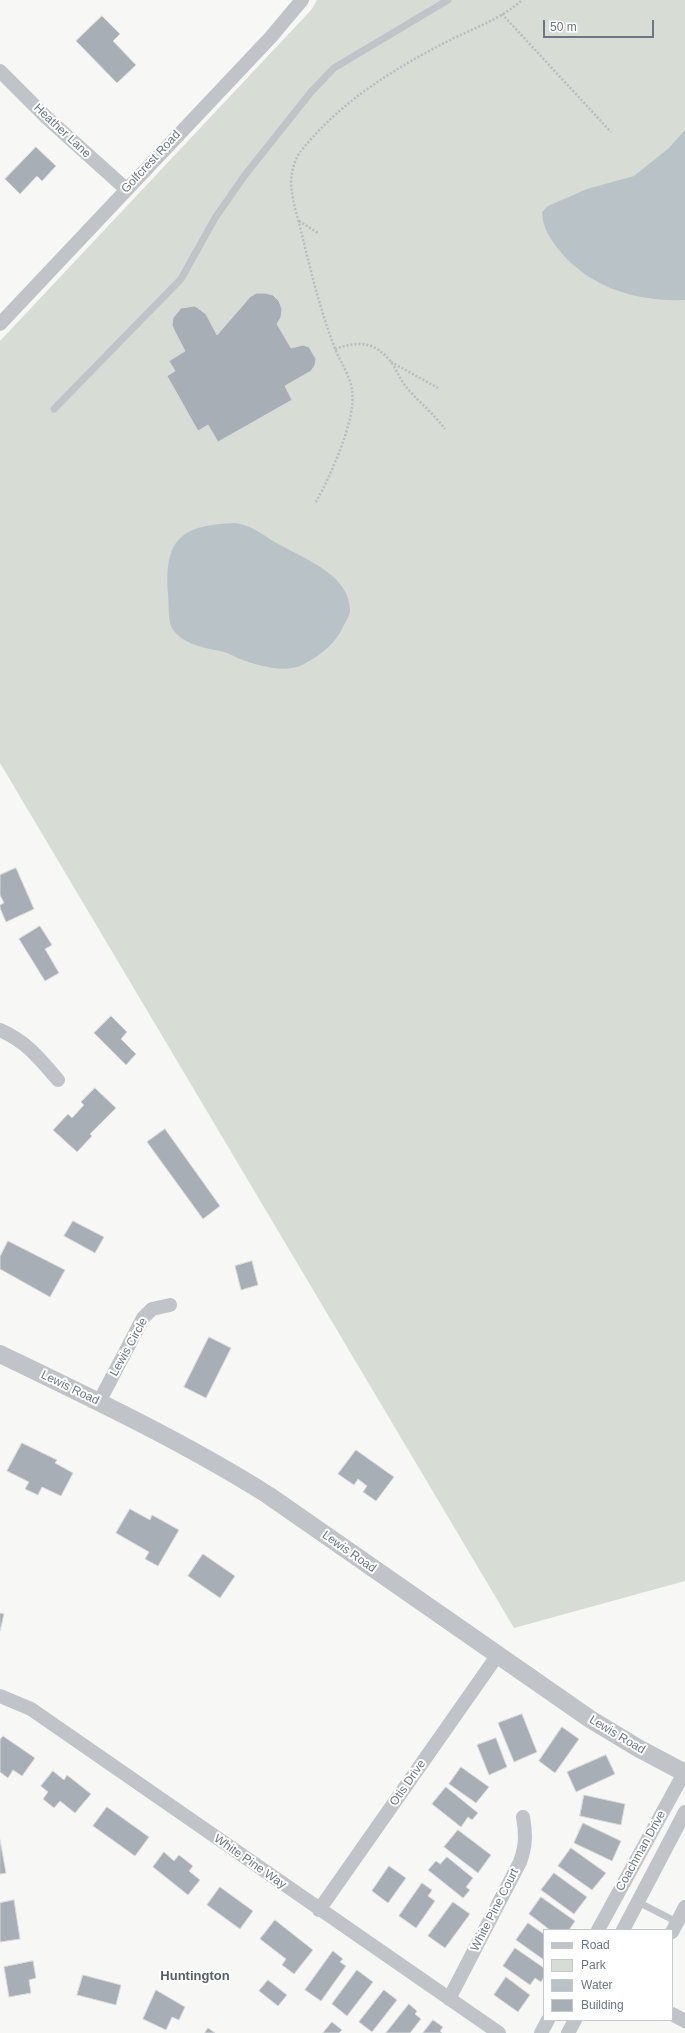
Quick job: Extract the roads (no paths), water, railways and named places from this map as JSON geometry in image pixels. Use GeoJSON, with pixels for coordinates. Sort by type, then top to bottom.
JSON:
{"type":"FeatureCollection","features":[{"type":"Feature","properties":{"kind":"street","name":"Golfcrest Road"},"geometry":{"type":"LineString","coordinates":[[0,324],[270,38],[302,0]]}},
{"type":"Feature","properties":{"kind":"street","name":"Heather Lane"},"geometry":{"type":"LineString","coordinates":[[0,71],[47,118],[126,189]]}},
{"type":"Feature","properties":{"kind":"street"},"geometry":{"type":"LineString","coordinates":[[0,1030],[20,1040],[32,1049],[58,1080]]}},
{"type":"Feature","properties":{"kind":"street","name":"Lewis Circle"},"geometry":{"type":"LineString","coordinates":[[99,1402],[143,1318],[152,1309],[170,1305]]}},
{"type":"Feature","properties":{"kind":"street","name":"Lewis Road"},"geometry":{"type":"LineString","coordinates":[[0,1354],[183,1445],[262,1492],[590,1719],[638,1748],[685,1773]]}},
{"type":"Feature","properties":{"kind":"street","name":"Otis Drive"},"geometry":{"type":"LineString","coordinates":[[319,1910],[497,1656]]}},
{"type":"Feature","properties":{"kind":"street","name":"White Pine Way"},"geometry":{"type":"LineString","coordinates":[[0,1696],[31,1709],[319,1910],[499,2033]]}},
{"type":"Feature","properties":{"kind":"street","name":"Coachman Drive"},"geometry":{"type":"LineString","coordinates":[[599,1929],[685,1773]]}},
{"type":"Feature","properties":{"kind":"street","name":"Coachman Drive"},"geometry":{"type":"LineString","coordinates":[[624,1929],[685,1812]]}},
{"type":"Feature","properties":{"kind":"street","name":"White Pine Court"},"geometry":{"type":"LineString","coordinates":[[449,1999],[520,1862],[525,1849],[526,1833],[523,1817]]}},
{"type":"Feature","properties":{"kind":"street"},"geometry":{"type":"LineString","coordinates":[[674,1927],[685,1907]]}},
{"type":"Feature","properties":{"kind":"street"},"geometry":{"type":"LineString","coordinates":[[673,2015],[685,2021]]}},
{"type":"Feature","properties":{"kind":"street"},"geometry":{"type":"LineString","coordinates":[[541,2033],[547,2021]]}},
{"type":"Feature","properties":{"kind":"street"},"geometry":{"type":"LineString","coordinates":[[568,2033],[574,2021]]}},
{"type":"Feature","properties":{"kind":"lane"},"geometry":{"type":"LineString","coordinates":[[54,409],[181,279],[214,218],[245,175],[311,92],[334,68],[448,0]]}},
{"type":"Feature","properties":{"kind":"lane"},"geometry":{"type":"LineString","coordinates":[[638,1902],[674,1927]]}},
{"type":"Feature","properties":{"kind":"water"},"geometry":{"type":"Polygon","coordinates":[[[685,130],[685,300],[667,300],[632,295],[600,283],[585,274],[571,263],[552,241],[545,228],[542,212],[548,206],[587,189],[634,176],[669,148],[685,130]]]}},
{"type":"Feature","properties":{"kind":"water"},"geometry":{"type":"Polygon","coordinates":[[[236,523],[256,530],[277,544],[316,564],[336,579],[343,588],[348,599],[350,611],[348,618],[332,643],[316,657],[304,664],[297,667],[281,669],[255,664],[226,653],[187,642],[175,632],[171,626],[169,615],[168,574],[169,559],[174,547],[181,538],[190,531],[218,524],[236,523]]]}},
{"type":"Feature","properties":{"kind":"district","name":"Huntington"},"geometry":{"type":"Point","coordinates":[195,1976]}}]}
